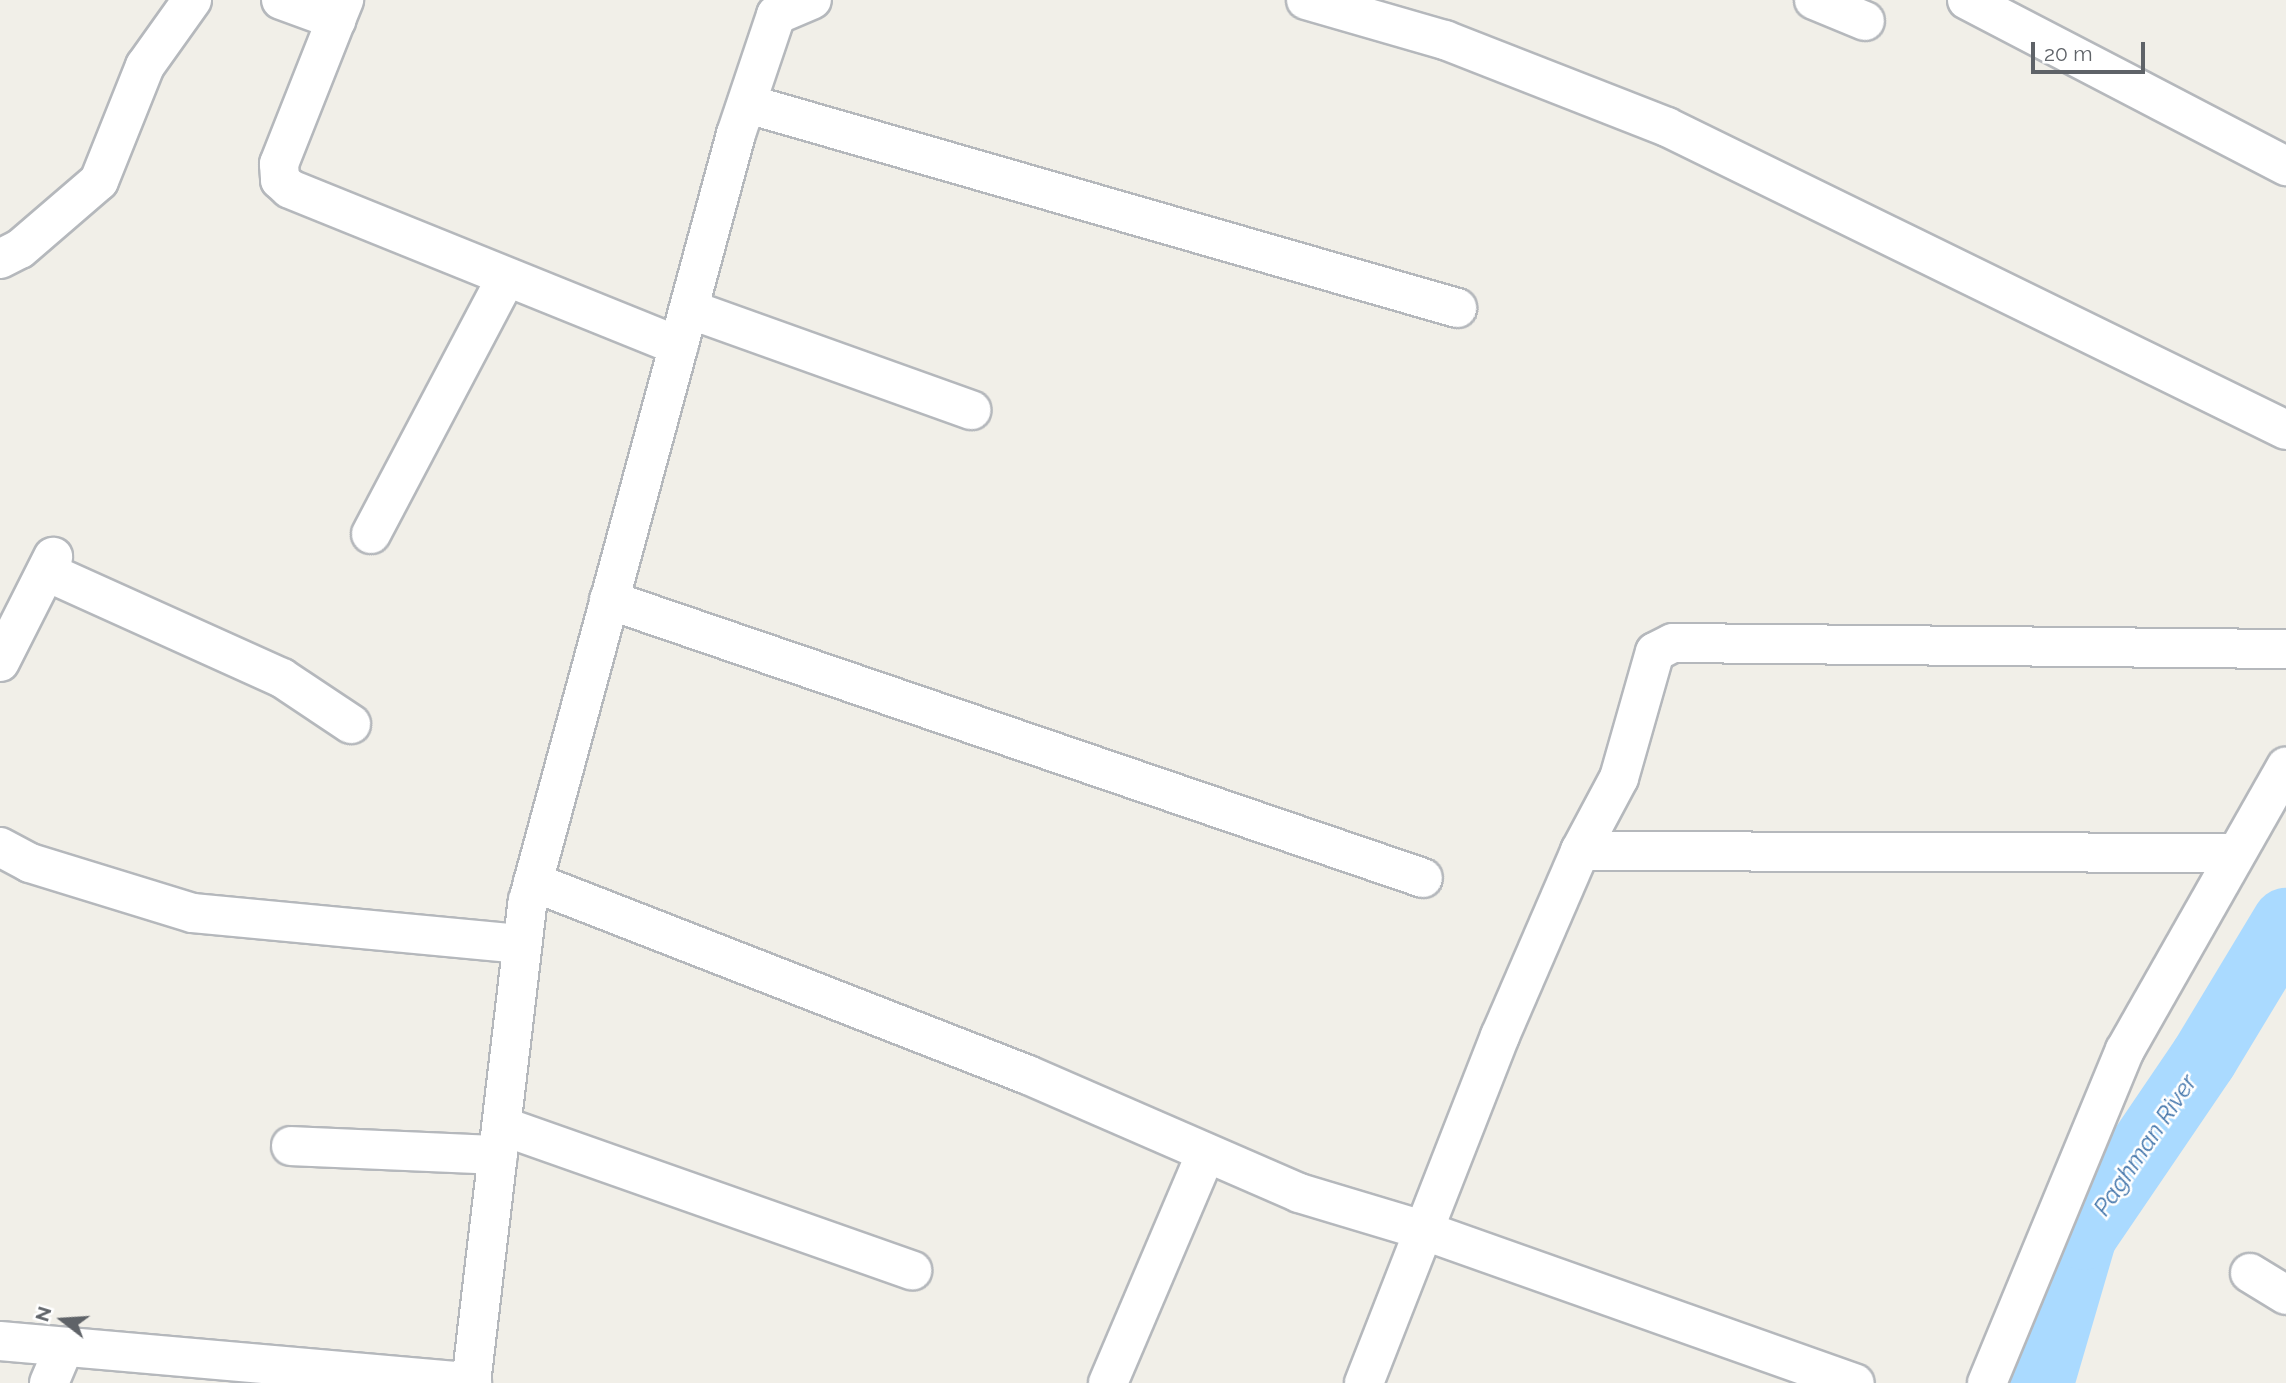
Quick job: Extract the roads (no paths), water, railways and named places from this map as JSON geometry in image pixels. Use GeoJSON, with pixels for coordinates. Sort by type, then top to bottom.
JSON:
{"type":"FeatureCollection","features":[{"type":"Feature","properties":{"kind":"street"},"geometry":{"type":"LineString","coordinates":[[0,258],[20,249],[99,181],[145,65],[192,0]]}},
{"type":"Feature","properties":{"kind":"street"},"geometry":{"type":"LineString","coordinates":[[281,0],[340,10],[279,164],[280,180],[290,189],[678,346]]}},
{"type":"Feature","properties":{"kind":"street"},"geometry":{"type":"LineString","coordinates":[[0,1341],[56,1366],[471,1383],[522,944],[533,882],[678,346],[776,15],[812,0]]}},
{"type":"Feature","properties":{"kind":"street"},"geometry":{"type":"LineString","coordinates":[[1306,0],[1445,40],[1667,127],[2286,430]]}},
{"type":"Feature","properties":{"kind":"street"},"geometry":{"type":"LineString","coordinates":[[1814,0],[1865,21]]}},
{"type":"Feature","properties":{"kind":"street"},"geometry":{"type":"LineString","coordinates":[[1967,0],[2286,166]]}},
{"type":"Feature","properties":{"kind":"street"},"geometry":{"type":"LineString","coordinates":[[748,104],[1457,308]]}},
{"type":"Feature","properties":{"kind":"street"},"geometry":{"type":"LineString","coordinates":[[371,534],[506,278]]}},
{"type":"Feature","properties":{"kind":"street"},"geometry":{"type":"LineString","coordinates":[[689,309],[971,410]]}},
{"type":"Feature","properties":{"kind":"street"},"geometry":{"type":"LineString","coordinates":[[0,662],[50,564],[282,678],[351,724]]}},
{"type":"Feature","properties":{"kind":"street"},"geometry":{"type":"LineString","coordinates":[[609,600],[1423,878]]}},
{"type":"Feature","properties":{"kind":"street"},"geometry":{"type":"LineString","coordinates":[[1364,1383],[1422,1230],[1580,851],[1619,778],[1648,665],[1655,652],[1674,642],[2286,649]]}},
{"type":"Feature","properties":{"kind":"street"},"geometry":{"type":"LineString","coordinates":[[1987,1383],[2125,1050],[2286,767]]}},
{"type":"Feature","properties":{"kind":"street"},"geometry":{"type":"LineString","coordinates":[[0,847],[30,863],[193,913],[522,944]]}},
{"type":"Feature","properties":{"kind":"street"},"geometry":{"type":"LineString","coordinates":[[1580,851],[2235,853]]}},
{"type":"Feature","properties":{"kind":"street"},"geometry":{"type":"LineString","coordinates":[[533,882],[1028,1075],[1205,1156],[1299,1193],[1422,1230],[1855,1383]]}},
{"type":"Feature","properties":{"kind":"street"},"geometry":{"type":"LineString","coordinates":[[290,1146],[500,1140],[912,1270]]}},
{"type":"Feature","properties":{"kind":"street"},"geometry":{"type":"LineString","coordinates":[[1117,1380],[1205,1156]]}},
{"type":"Feature","properties":{"kind":"street"},"geometry":{"type":"LineString","coordinates":[[2250,1273],[2286,1295]]}},
{"type":"Feature","properties":{"kind":"waterway","name":"Paghman River"},"geometry":{"type":"LineString","coordinates":[[2040,1383],[2083,1236],[2204,1058],[2286,922]]}}]}
